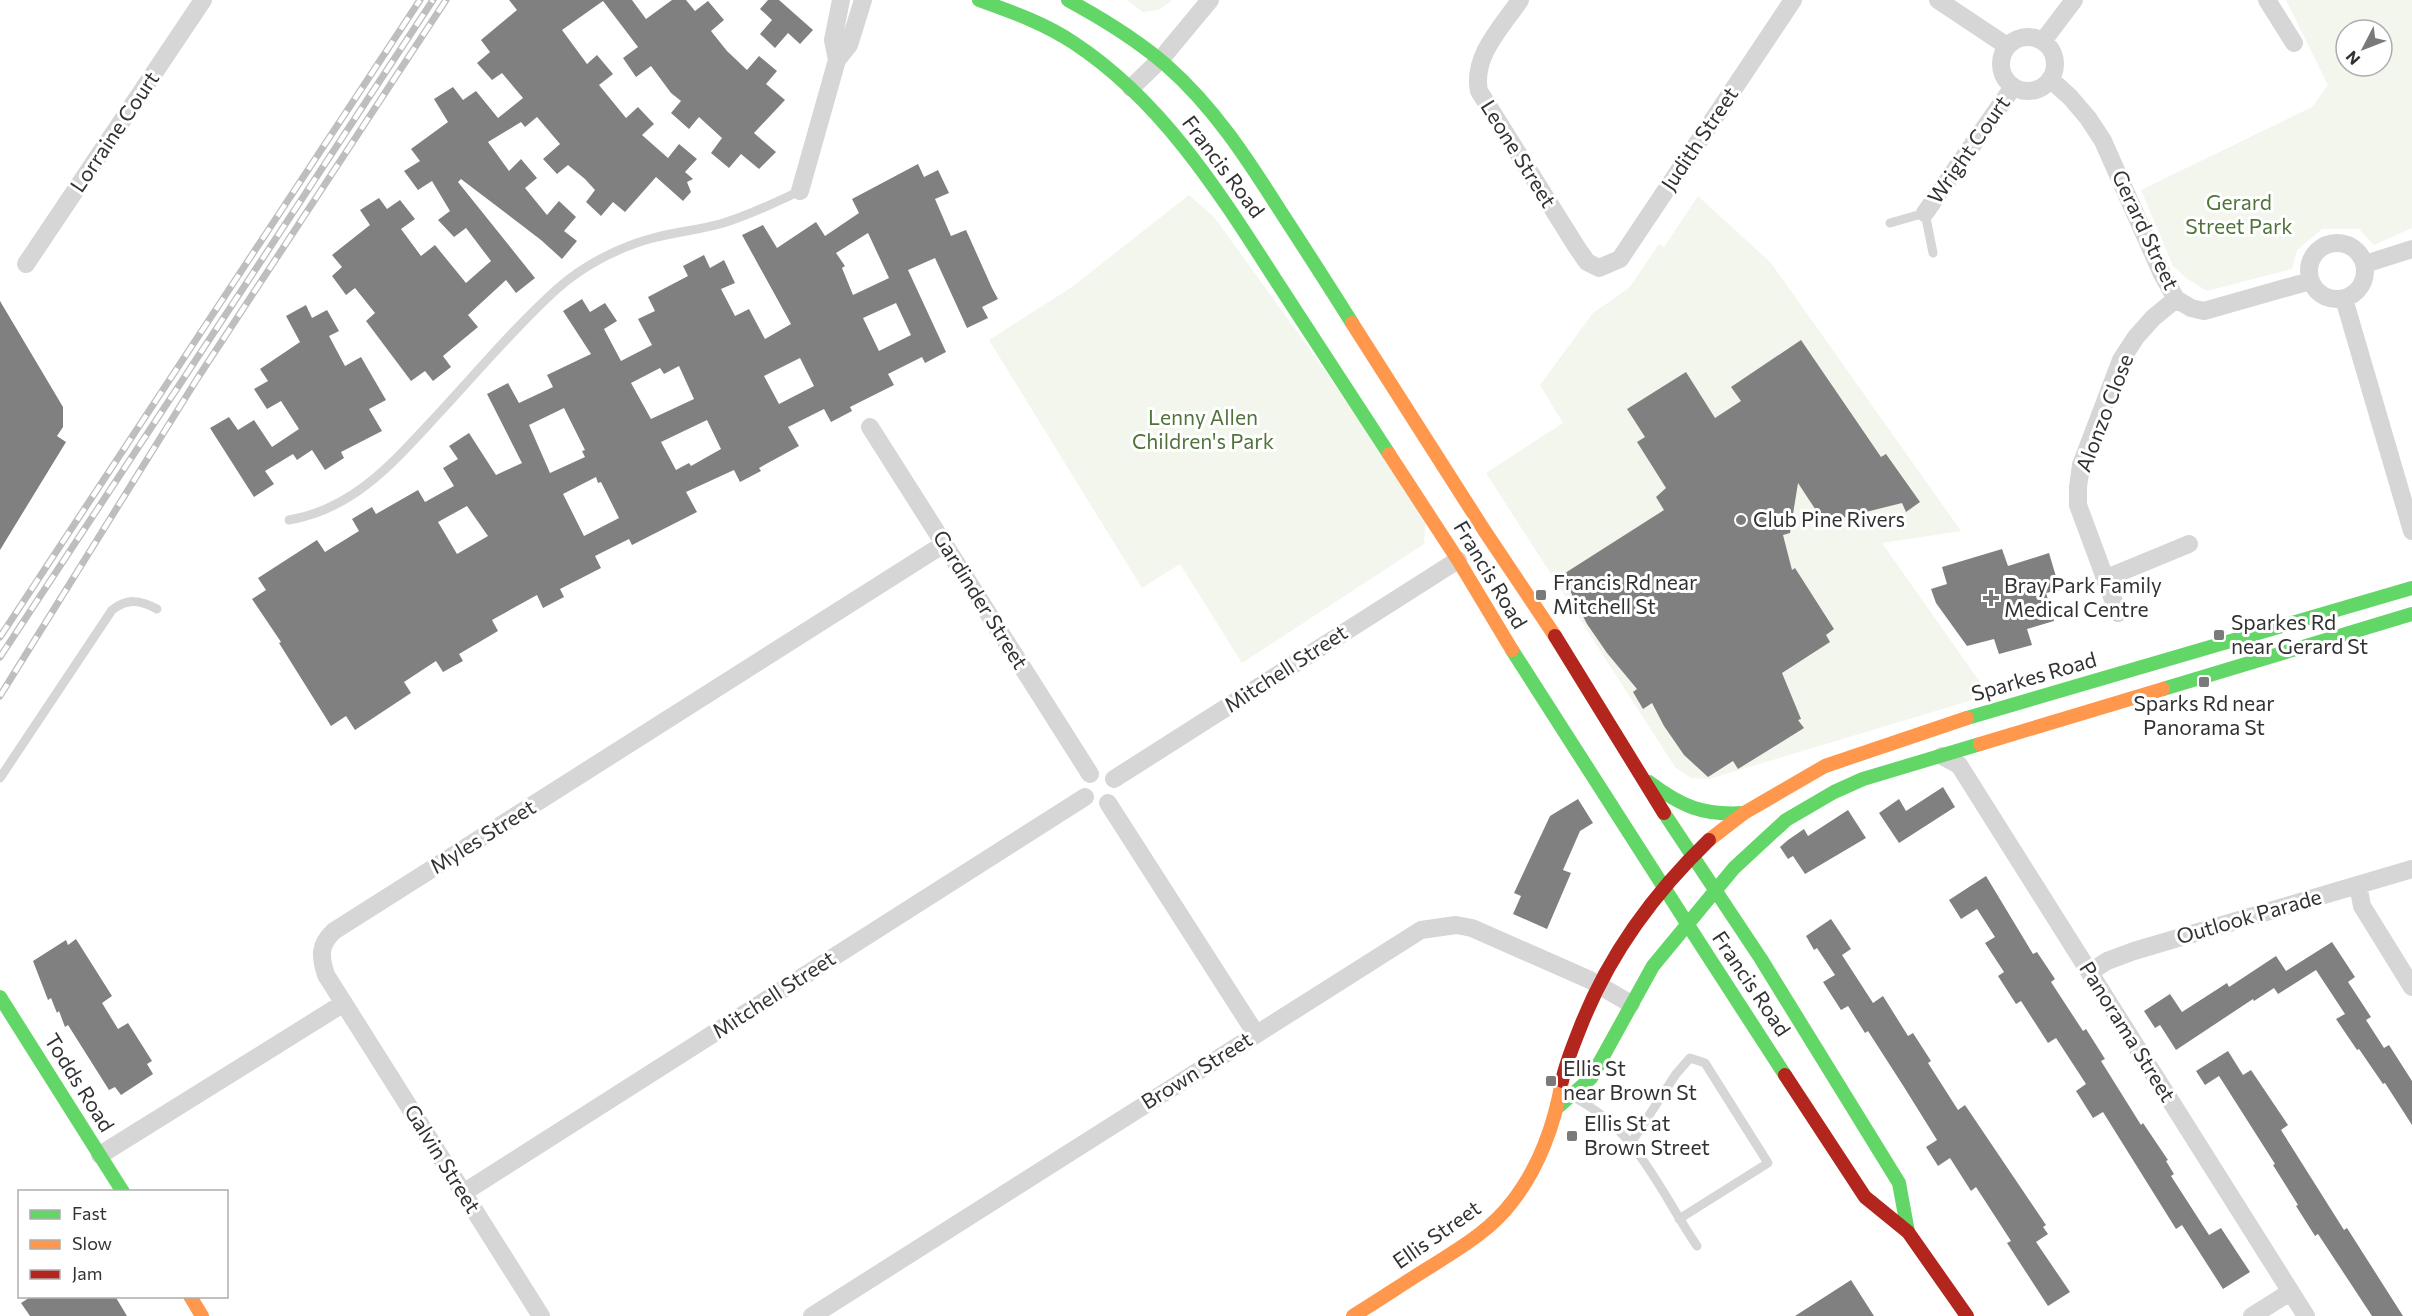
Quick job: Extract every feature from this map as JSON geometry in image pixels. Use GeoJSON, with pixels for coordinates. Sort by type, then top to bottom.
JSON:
{"type":"FeatureCollection","features":[{"type":"Feature","properties":{"kind":"main road","name":"Francis Road"},"geometry":{"type":"LineString","coordinates":[[979,0],[1047,27],[1080,47],[1131,88],[1182,144],[1229,207],[1458,560],[1505,639],[1634,839],[1663,890],[1865,1197],[1908,1232],[1967,1316]]}},
{"type":"Feature","properties":{"kind":"main road","name":"Francis Road"},"geometry":{"type":"LineString","coordinates":[[1068,0],[1125,33],[1161,59],[1206,104],[1252,166],[1484,530],[1556,637],[1691,858],[1761,959],[1899,1183],[1908,1232]]}},
{"type":"Feature","properties":{"kind":"main road","name":"Sparkes Road"},"geometry":{"type":"LineString","coordinates":[[1691,858],[1716,834],[1744,813],[1825,766],[1930,729],[2412,588]]}},
{"type":"Feature","properties":{"kind":"main road"},"geometry":{"type":"LineString","coordinates":[[1714,893],[1734,868],[1786,820],[1834,792],[1863,779],[2412,614]]}},
{"type":"Feature","properties":{"kind":"main road"},"geometry":{"type":"LineString","coordinates":[[1639,774],[1672,799],[1695,810],[1719,815],[1744,813]]}},
{"type":"Feature","properties":{"kind":"main road","name":"Ellis Street"},"geometry":{"type":"LineString","coordinates":[[1353,1316],[1468,1243],[1492,1224],[1512,1203],[1529,1178],[1544,1145],[1558,1107],[1565,1066],[1613,957],[1642,913],[1691,858]]}},
{"type":"Feature","properties":{"kind":"main road","name":"Ellis Street"},"geometry":{"type":"LineString","coordinates":[[1558,1107],[1591,1078],[1653,966],[1714,893]]}},
{"type":"Feature","properties":{"kind":"main road","name":"Todds Road"},"geometry":{"type":"LineString","coordinates":[[0,997],[122,1190]]}},
{"type":"Feature","properties":{"kind":"main road"},"geometry":{"type":"LineString","coordinates":[[191,1298],[202,1316]]}},
{"type":"Feature","properties":{"kind":"street","name":"Lorraine Court"},"geometry":{"type":"LineString","coordinates":[[26,264],[203,0]]}},
{"type":"Feature","properties":{"kind":"street"},"geometry":{"type":"LineString","coordinates":[[837,60],[833,40],[841,0]]}},
{"type":"Feature","properties":{"kind":"street"},"geometry":{"type":"LineString","coordinates":[[800,191],[837,60],[849,45],[863,0]]}},
{"type":"Feature","properties":{"kind":"street"},"geometry":{"type":"LineString","coordinates":[[1131,88],[1161,59],[1210,0]]}},
{"type":"Feature","properties":{"kind":"street","name":"Leone Street"},"geometry":{"type":"LineString","coordinates":[[1520,0],[1485,51],[1478,66],[1476,78],[1479,91],[1576,246],[1587,262],[1599,268]]}},
{"type":"Feature","properties":{"kind":"street","name":"Judith Street"},"geometry":{"type":"LineString","coordinates":[[1599,268],[1620,259],[1793,0]]}},
{"type":"Feature","properties":{"kind":"street"},"geometry":{"type":"LineString","coordinates":[[1938,0],[2007,46]]}},
{"type":"Feature","properties":{"kind":"street"},"geometry":{"type":"LineString","coordinates":[[2043,41],[2074,0]]}},
{"type":"Feature","properties":{"kind":"street"},"geometry":{"type":"LineString","coordinates":[[2266,0],[2294,43]]}},
{"type":"Feature","properties":{"kind":"street"},"geometry":{"type":"LineString","coordinates":[[2030,36],[2043,41],[2052,52],[2055,66],[2050,79],[2040,88],[2033,90],[2026,91],[2013,87],[2003,75],[2000,60],[2007,46],[2017,38],[2030,36]]}},
{"type":"Feature","properties":{"kind":"street","name":"Gerard Street"},"geometry":{"type":"LineString","coordinates":[[2050,79],[2088,118],[2103,141],[2162,274],[2176,299],[2191,308],[2204,311],[2310,281]]}},
{"type":"Feature","properties":{"kind":"street","name":"Wright Court"},"geometry":{"type":"LineString","coordinates":[[1926,213],[2013,87]]}},
{"type":"Feature","properties":{"kind":"street"},"geometry":{"type":"LineString","coordinates":[[2340,242],[2351,246],[2360,253],[2365,264],[2365,275],[2361,285],[2354,294],[2344,298],[2324,296],[2310,281],[2308,270],[2311,258],[2318,249],[2328,243],[2340,242]]}},
{"type":"Feature","properties":{"kind":"street"},"geometry":{"type":"LineString","coordinates":[[2365,264],[2412,249]]}},
{"type":"Feature","properties":{"kind":"street"},"geometry":{"type":"LineString","coordinates":[[2344,298],[2412,531]]}},
{"type":"Feature","properties":{"kind":"street","name":"Alonzo Close"},"geometry":{"type":"LineString","coordinates":[[2118,614],[2078,505],[2081,465],[2121,360],[2136,337],[2153,318],[2176,299]]}},
{"type":"Feature","properties":{"kind":"street","name":"Gardinder Street"},"geometry":{"type":"LineString","coordinates":[[870,427],[1090,774]]}},
{"type":"Feature","properties":{"kind":"street","name":"Myles Street"},"geometry":{"type":"LineString","coordinates":[[344,1003],[326,975],[320,955],[322,946],[334,931],[944,544]]}},
{"type":"Feature","properties":{"kind":"street"},"geometry":{"type":"LineString","coordinates":[[2104,579],[2189,544]]}},
{"type":"Feature","properties":{"kind":"street","name":"Mitchell Street"},"geometry":{"type":"LineString","coordinates":[[1114,779],[1458,560]]}},
{"type":"Feature","properties":{"kind":"street","name":"Panorama Street"},"geometry":{"type":"LineString","coordinates":[[1942,756],[1959,765],[2306,1316]]}},
{"type":"Feature","properties":{"kind":"street"},"geometry":{"type":"LineString","coordinates":[[1095,771],[1106,772],[1114,779],[1116,789],[1108,803],[1093,804],[1085,797],[1083,782],[1095,771]]}},
{"type":"Feature","properties":{"kind":"street","name":"Mitchell Street"},"geometry":{"type":"LineString","coordinates":[[463,1193],[1085,797]]}},
{"type":"Feature","properties":{"kind":"street"},"geometry":{"type":"LineString","coordinates":[[1108,803],[1256,1034]]}},
{"type":"Feature","properties":{"kind":"street","name":"Outlook Parade"},"geometry":{"type":"LineString","coordinates":[[2090,972],[2134,951],[2412,869]]}},
{"type":"Feature","properties":{"kind":"street"},"geometry":{"type":"LineString","coordinates":[[2358,885],[2362,906],[2412,987]]}},
{"type":"Feature","properties":{"kind":"street","name":"Brown Street"},"geometry":{"type":"LineString","coordinates":[[812,1316],[1421,930],[1456,925],[1490,935],[1599,985],[1631,1004]]}},
{"type":"Feature","properties":{"kind":"street"},"geometry":{"type":"LineString","coordinates":[[99,1155],[344,1003]]}},
{"type":"Feature","properties":{"kind":"street","name":"Galvin Street"},"geometry":{"type":"LineString","coordinates":[[344,1003],[541,1316]]}},
{"type":"Feature","properties":{"kind":"street"},"geometry":{"type":"LineString","coordinates":[[2252,1316],[2290,1292]]}},
{"type":"Feature","properties":{"kind":"lane"},"geometry":{"type":"LineString","coordinates":[[289,520],[304,518],[330,507],[374,480],[542,303],[573,276],[594,262],[630,245],[729,221],[800,191]]}},
{"type":"Feature","properties":{"kind":"lane"},"geometry":{"type":"LineString","coordinates":[[1890,223],[1926,213],[1933,253]]}},
{"type":"Feature","properties":{"kind":"lane"},"geometry":{"type":"LineString","coordinates":[[0,778],[112,610],[123,602],[134,601],[157,609]]}},
{"type":"Feature","properties":{"kind":"lane"},"geometry":{"type":"LineString","coordinates":[[1631,1143],[1676,1074],[1690,1058],[1705,1063],[1768,1163],[1679,1220]]}},
{"type":"Feature","properties":{"kind":"lane"},"geometry":{"type":"LineString","coordinates":[[1571,1096],[1603,1114],[1631,1143],[1697,1246]]}},
{"type":"Feature","properties":{"kind":"green space"},"geometry":{"type":"Polygon","coordinates":[[[1127,0],[1172,0],[1159,10],[1143,12],[1127,0]]]}},
{"type":"Feature","properties":{"kind":"green space","name":"Gerard Street Park"},"geometry":{"type":"Polygon","coordinates":[[[2286,0],[2412,0],[2412,228],[2374,245],[2359,229],[2322,229],[2297,250],[2292,269],[2207,291],[2186,278],[2173,266],[2141,190],[2312,107],[2328,85],[2286,0]]]}},
{"type":"Feature","properties":{"kind":"green space","name":"Lenny Allen Children's Park"},"geometry":{"type":"Polygon","coordinates":[[[1189,195],[1214,217],[1309,348],[1426,517],[1424,544],[1242,663],[1180,564],[1142,588],[989,340],[1072,287],[1189,195]]]}},
{"type":"Feature","properties":{"kind":"green space"},"geometry":{"type":"Polygon","coordinates":[[[1698,196],[1771,263],[1961,531],[1882,543],[1989,695],[1709,779],[1691,778],[1675,767],[1486,473],[1563,423],[1540,385],[1593,313],[1629,288],[1659,244],[1664,247],[1698,196]]]}},
{"type":"Feature","properties":{"kind":"building"},"geometry":{"type":"Polygon","coordinates":[[[509,0],[632,0],[646,19],[672,0],[686,0],[695,11],[708,1],[724,20],[711,31],[727,51],[747,70],[759,56],[777,71],[766,84],[785,100],[754,133],[776,152],[759,169],[741,154],[729,168],[711,153],[722,138],[699,117],[689,129],[671,113],[681,101],[671,93],[651,66],[636,77],[623,58],[638,47],[603,1],[562,30],[587,64],[597,55],[613,74],[599,85],[626,118],[638,107],[654,124],[642,135],[668,158],[679,144],[697,159],[685,172],[693,179],[687,182],[691,192],[683,201],[656,177],[625,212],[613,202],[601,216],[586,202],[595,190],[585,179],[568,165],[557,174],[543,159],[560,144],[537,117],[525,127],[521,122],[488,142],[509,171],[521,159],[537,178],[525,188],[547,215],[559,201],[576,217],[564,231],[577,241],[562,259],[541,240],[461,179],[458,182],[535,278],[516,293],[506,280],[468,315],[478,327],[443,356],[451,367],[433,381],[425,371],[411,381],[366,321],[375,313],[355,288],[346,295],[332,276],[342,267],[332,255],[370,225],[360,210],[379,198],[387,209],[400,200],[415,219],[401,229],[421,256],[435,245],[466,283],[491,261],[466,228],[454,237],[438,220],[450,211],[432,181],[418,190],[404,171],[420,161],[411,149],[448,122],[434,99],[453,87],[463,100],[476,91],[498,118],[523,98],[502,73],[492,80],[477,63],[490,52],[481,40],[517,10],[509,0]]]}},
{"type":"Feature","properties":{"kind":"building"},"geometry":{"type":"Polygon","coordinates":[[[768,0],[779,0],[813,30],[800,44],[788,33],[775,48],[760,34],[772,20],[760,9],[768,0]]]}},
{"type":"Feature","properties":{"kind":"building"},"geometry":{"type":"Polygon","coordinates":[[[918,164],[924,177],[938,170],[949,193],[935,199],[951,236],[966,230],[998,299],[982,307],[988,318],[967,328],[935,258],[908,270],[946,352],[925,363],[922,357],[888,374],[894,385],[850,407],[852,411],[831,422],[824,409],[788,427],[799,446],[759,468],[761,471],[740,482],[734,470],[686,492],[697,512],[632,545],[629,539],[595,556],[601,568],[560,589],[564,597],[543,608],[537,595],[492,620],[498,631],[459,654],[463,661],[443,672],[436,661],[404,682],[411,693],[355,730],[346,716],[331,726],[279,643],[281,642],[252,599],[266,590],[258,578],[317,540],[325,552],[359,531],[352,519],[372,507],[376,514],[418,490],[425,502],[454,486],[443,468],[458,459],[449,446],[469,433],[496,475],[522,463],[487,394],[508,383],[519,403],[553,387],[547,375],[591,354],[563,311],[582,299],[590,312],[605,303],[617,321],[604,329],[621,361],[652,345],[638,319],[655,311],[648,297],[688,276],[683,266],[704,255],[710,268],[724,260],[735,283],[721,289],[735,316],[749,309],[765,339],[791,324],[742,235],[763,225],[777,248],[816,222],[825,236],[859,213],[852,199],[918,164]],[[868,233],[836,253],[845,266],[842,268],[853,295],[889,278],[868,233]],[[896,303],[863,318],[879,351],[911,335],[896,303]],[[800,358],[764,376],[779,404],[814,386],[800,358]],[[679,366],[664,374],[660,368],[631,383],[651,419],[694,399],[679,366]],[[564,408],[529,425],[550,473],[585,457],[582,451],[585,450],[564,408]],[[707,420],[661,442],[676,470],[689,463],[691,466],[721,449],[707,420]],[[596,477],[563,494],[584,536],[619,518],[601,482],[598,483],[596,477]],[[467,506],[438,522],[457,554],[488,536],[467,506]]]}},
{"type":"Feature","properties":{"kind":"building"},"geometry":{"type":"Polygon","coordinates":[[[0,301],[63,407],[63,427],[57,436],[66,442],[0,550],[0,301]]]}},
{"type":"Feature","properties":{"kind":"building"},"geometry":{"type":"Polygon","coordinates":[[[306,305],[312,318],[327,310],[339,331],[329,336],[345,366],[361,357],[386,400],[369,409],[382,431],[341,452],[344,458],[325,470],[312,450],[297,460],[293,454],[265,471],[274,484],[254,497],[210,428],[229,417],[238,430],[254,420],[272,447],[299,429],[281,401],[267,409],[254,389],[268,381],[260,369],[300,342],[286,316],[306,305]]]}},
{"type":"Feature","properties":{"kind":"building"},"geometry":{"type":"Polygon","coordinates":[[[1801,340],[1881,457],[1886,454],[1920,502],[1906,512],[1902,503],[1825,524],[1798,483],[1790,533],[1783,535],[1792,570],[1795,568],[1834,629],[1826,635],[1830,642],[1782,673],[1801,719],[1798,720],[1804,728],[1738,769],[1733,761],[1708,777],[1684,755],[1664,726],[1652,703],[1643,709],[1633,692],[1637,689],[1607,653],[1587,624],[1562,575],[1664,510],[1656,497],[1666,488],[1637,442],[1645,437],[1627,409],[1686,372],[1715,418],[1741,401],[1731,387],[1801,340]]]}},
{"type":"Feature","properties":{"kind":"building","name":"Bray Park Family Medical Centre"},"geometry":{"type":"Polygon","coordinates":[[[2002,549],[2008,566],[2049,553],[2060,590],[2046,593],[2054,621],[2027,629],[2032,645],[1999,654],[1994,639],[1967,646],[1936,603],[1931,589],[1947,584],[1942,567],[2002,549]]]}},
{"type":"Feature","properties":{"kind":"building"},"geometry":{"type":"Polygon","coordinates":[[[1943,787],[1955,807],[1899,843],[1879,813],[1899,799],[1906,811],[1943,787]]]}},
{"type":"Feature","properties":{"kind":"building"},"geometry":{"type":"Polygon","coordinates":[[[1578,799],[1593,823],[1580,831],[1563,870],[1571,873],[1547,929],[1513,914],[1521,896],[1514,893],[1550,816],[1578,799]]]}},
{"type":"Feature","properties":{"kind":"building"},"geometry":{"type":"Polygon","coordinates":[[[1848,810],[1866,838],[1805,874],[1793,856],[1788,859],[1780,847],[1788,840],[1804,829],[1808,836],[1848,810]]]}},
{"type":"Feature","properties":{"kind":"building"},"geometry":{"type":"Polygon","coordinates":[[[1986,876],[2033,954],[2037,952],[2055,979],[2051,982],[2083,1031],[2086,1029],[2105,1059],[2101,1061],[2141,1125],[2143,1123],[2168,1160],[2166,1161],[2174,1174],[2171,1176],[2209,1235],[2221,1228],[2250,1272],[2223,1289],[2182,1225],[2176,1229],[2103,1112],[2093,1118],[2076,1091],[2086,1084],[2056,1038],[2048,1043],[2021,1001],[2016,1004],[1998,976],[2004,972],[1985,943],[1995,937],[1977,909],[1961,919],[1949,900],[1986,876]]]}},
{"type":"Feature","properties":{"kind":"building"},"geometry":{"type":"Polygon","coordinates":[[[1831,919],[1851,949],[1842,955],[1873,1003],[1883,996],[1908,1036],[1913,1033],[1931,1061],[1928,1063],[1958,1110],[1965,1105],[2046,1225],[2043,1227],[2048,1234],[2036,1242],[2070,1292],[2048,1306],[2007,1243],[2011,1241],[1976,1187],[1971,1191],[1950,1158],[1938,1166],[1926,1147],[1937,1140],[1904,1087],[1868,1031],[1865,1033],[1848,1006],[1841,1010],[1823,982],[1835,975],[1817,948],[1814,950],[1806,936],[1831,919]]]}},
{"type":"Feature","properties":{"kind":"building"},"geometry":{"type":"Polygon","coordinates":[[[76,939],[112,996],[102,1003],[118,1029],[128,1023],[152,1061],[147,1064],[153,1074],[121,1095],[115,1087],[109,1090],[68,1025],[65,1027],[51,998],[48,1000],[33,961],[66,940],[68,945],[76,939]]]}},
{"type":"Feature","properties":{"kind":"building"},"geometry":{"type":"Polygon","coordinates":[[[2332,942],[2355,977],[2348,982],[2371,1017],[2366,1020],[2384,1048],[2389,1045],[2412,1081],[2412,1125],[2385,1083],[2383,1084],[2336,1019],[2345,1014],[2316,970],[2278,994],[2274,988],[2254,1001],[2253,999],[2176,1050],[2160,1025],[2155,1028],[2144,1011],[2170,994],[2182,1012],[2227,983],[2229,987],[2276,956],[2286,971],[2332,942]]]}},
{"type":"Feature","properties":{"kind":"building"},"geometry":{"type":"Polygon","coordinates":[[[2228,1051],[2243,1075],[2251,1070],[2288,1125],[2281,1130],[2344,1230],[2347,1228],[2403,1316],[2372,1316],[2318,1234],[2315,1236],[2273,1165],[2275,1164],[2219,1076],[2205,1085],[2196,1071],[2228,1051]]]}},
{"type":"Feature","properties":{"kind":"building"},"geometry":{"type":"Polygon","coordinates":[[[1851,1280],[1874,1316],[1795,1316],[1851,1280]]]}},
{"type":"Feature","properties":{"kind":"building"},"geometry":{"type":"Polygon","coordinates":[[[29,1298],[116,1298],[127,1316],[30,1316],[21,1303],[29,1298]]]}},
{"type":"Feature","properties":{"kind":"railway"},"geometry":{"type":"LineString","coordinates":[[0,637],[420,0]]}},
{"type":"Feature","properties":{"kind":"railway"},"geometry":{"type":"LineString","coordinates":[[0,657],[433,0]]}},
{"type":"Feature","properties":{"kind":"railway"},"geometry":{"type":"LineString","coordinates":[[0,696],[197,379],[446,0]]}},
{"type":"Feature","properties":{"kind":"traffic: fast"},"geometry":{"type":"LineString","coordinates":[[979,0],[1039,24],[1074,43],[1106,66],[1162,120],[1210,181],[1389,454]]}},
{"type":"Feature","properties":{"kind":"traffic: fast"},"geometry":{"type":"LineString","coordinates":[[1068,0],[1143,47],[1166,65],[1200,98],[1256,173],[1352,323]]}},
{"type":"Feature","properties":{"kind":"traffic: fast"},"geometry":{"type":"LineString","coordinates":[[1967,718],[2412,588]]}},
{"type":"Feature","properties":{"kind":"traffic: fast"},"geometry":{"type":"LineString","coordinates":[[2163,689],[2412,614]]}},
{"type":"Feature","properties":{"kind":"traffic: fast"},"geometry":{"type":"LineString","coordinates":[[1512,650],[1785,1075]]}},
{"type":"Feature","properties":{"kind":"traffic: fast"},"geometry":{"type":"LineString","coordinates":[[1558,1107],[1591,1078],[1653,966],[1734,868],[1786,820],[1834,792],[1863,779],[1980,744]]}},
{"type":"Feature","properties":{"kind":"traffic: fast"},"geometry":{"type":"LineString","coordinates":[[1649,782],[1693,808],[1716,813],[1744,813]]}},
{"type":"Feature","properties":{"kind":"traffic: fast"},"geometry":{"type":"LineString","coordinates":[[1664,813],[1761,959],[1899,1183],[1908,1232]]}},
{"type":"Feature","properties":{"kind":"traffic: fast"},"geometry":{"type":"LineString","coordinates":[[0,997],[122,1190]]}},
{"type":"Feature","properties":{"kind":"traffic: slow"},"geometry":{"type":"LineString","coordinates":[[1352,323],[1484,530],[1555,636]]}},
{"type":"Feature","properties":{"kind":"traffic: slow"},"geometry":{"type":"LineString","coordinates":[[1389,454],[1458,560],[1512,650]]}},
{"type":"Feature","properties":{"kind":"traffic: slow"},"geometry":{"type":"LineString","coordinates":[[1980,744],[2163,689]]}},
{"type":"Feature","properties":{"kind":"traffic: slow"},"geometry":{"type":"LineString","coordinates":[[1709,840],[1744,813],[1825,766],[1967,718]]}},
{"type":"Feature","properties":{"kind":"traffic: slow"},"geometry":{"type":"LineString","coordinates":[[1353,1316],[1464,1245],[1504,1212],[1522,1189],[1538,1160],[1555,1113],[1562,1081]]}},
{"type":"Feature","properties":{"kind":"traffic: slow"},"geometry":{"type":"LineString","coordinates":[[191,1298],[202,1316]]}},
{"type":"Feature","properties":{"kind":"traffic: jam"},"geometry":{"type":"LineString","coordinates":[[1555,636],[1664,813]]}},
{"type":"Feature","properties":{"kind":"traffic: jam"},"geometry":{"type":"LineString","coordinates":[[1562,1081],[1591,1001],[1618,951],[1669,882],[1709,840]]}},
{"type":"Feature","properties":{"kind":"traffic: jam"},"geometry":{"type":"LineString","coordinates":[[1785,1075],[1865,1197],[1908,1232],[1967,1316]]}},
{"type":"Feature","properties":{"kind":"place","name":"Club Pine Rivers"},"geometry":{"type":"Point","coordinates":[1741,520]}},
{"type":"Feature","properties":{"kind":"place","name":"Francis Rd near Mitchell St"},"geometry":{"type":"Point","coordinates":[1541,595]}},
{"type":"Feature","properties":{"kind":"place","name":"Bray Park Family Medical Centre"},"geometry":{"type":"Point","coordinates":[1991,598]}},
{"type":"Feature","properties":{"kind":"place","name":"Sparkes Rd near Gerard St"},"geometry":{"type":"Point","coordinates":[2219,635]}},
{"type":"Feature","properties":{"kind":"place","name":"Sparks Rd near Panorama St"},"geometry":{"type":"Point","coordinates":[2204,682]}},
{"type":"Feature","properties":{"kind":"place","name":"Ellis St near Brown St"},"geometry":{"type":"Point","coordinates":[1551,1081]}},
{"type":"Feature","properties":{"kind":"place","name":"Ellis St at Brown Street"},"geometry":{"type":"Point","coordinates":[1572,1136]}}]}
